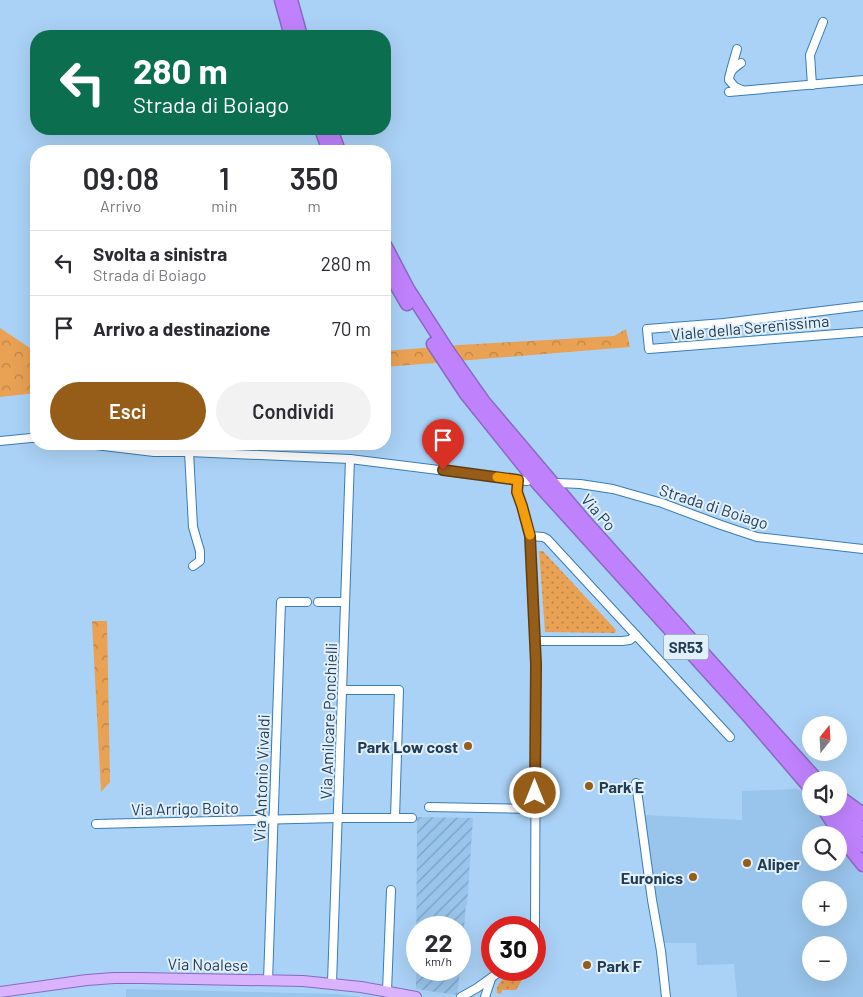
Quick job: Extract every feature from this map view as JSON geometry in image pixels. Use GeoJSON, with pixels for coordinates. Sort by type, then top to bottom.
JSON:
{"type":"FeatureCollection","features":[{"type":"Feature","properties":{"kind":"highway"},"geometry":{"type":"LineString","coordinates":[[281,0],[288,30]]}},
{"type":"Feature","properties":{"kind":"highway"},"geometry":{"type":"LineString","coordinates":[[291,0],[299,30]]}},
{"type":"Feature","properties":{"kind":"highway","name":"Via Po"},"geometry":{"type":"LineString","coordinates":[[391,256],[408,288],[448,351],[484,402],[583,519],[803,771]]}},
{"type":"Feature","properties":{"kind":"highway","name":"Via Po"},"geometry":{"type":"LineString","coordinates":[[391,276],[466,394],[539,485],[750,718],[802,772]]}},
{"type":"Feature","properties":{"kind":"highway"},"geometry":{"type":"LineString","coordinates":[[847,802],[863,814]]}},
{"type":"Feature","properties":{"kind":"highway"},"geometry":{"type":"LineString","coordinates":[[847,813],[863,830]]}},
{"type":"Feature","properties":{"kind":"highway"},"geometry":{"type":"LineString","coordinates":[[828,816],[863,865]]}},
{"type":"Feature","properties":{"kind":"highway"},"geometry":{"type":"LineString","coordinates":[[835,816],[863,846]]}},
{"type":"Feature","properties":{"kind":"main road","name":"Via Noalese"},"geometry":{"type":"LineString","coordinates":[[0,992],[114,978],[303,981],[387,991],[416,997]]}},
{"type":"Feature","properties":{"kind":"street"},"geometry":{"type":"LineString","coordinates":[[812,85],[810,55],[823,22]]}},
{"type":"Feature","properties":{"kind":"street"},"geometry":{"type":"LineString","coordinates":[[737,49],[729,80],[735,87],[742,90]]}},
{"type":"Feature","properties":{"kind":"street"},"geometry":{"type":"LineString","coordinates":[[731,70],[741,63]]}},
{"type":"Feature","properties":{"kind":"street"},"geometry":{"type":"LineString","coordinates":[[729,92],[863,80]]}},
{"type":"Feature","properties":{"kind":"street","name":"Viale della Serenissima"},"geometry":{"type":"LineString","coordinates":[[863,306],[724,323],[647,329],[649,349],[863,332]]}},
{"type":"Feature","properties":{"kind":"street"},"geometry":{"type":"LineString","coordinates":[[0,441],[30,438]]}},
{"type":"Feature","properties":{"kind":"street"},"geometry":{"type":"LineString","coordinates":[[137,450],[350,459],[527,481]]}},
{"type":"Feature","properties":{"kind":"street"},"geometry":{"type":"LineString","coordinates":[[189,452],[194,527],[200,551],[200,561],[193,566]]}},
{"type":"Feature","properties":{"kind":"street","name":"Via Amilcare Ponchielli"},"geometry":{"type":"LineString","coordinates":[[332,984],[350,459]]}},
{"type":"Feature","properties":{"kind":"street"},"geometry":{"type":"LineString","coordinates":[[518,480],[517,492],[530,536],[536,664],[535,916]]}},
{"type":"Feature","properties":{"kind":"street","name":"Strada di Boiago"},"geometry":{"type":"LineString","coordinates":[[558,483],[580,484],[619,490],[662,503],[757,537],[863,550]]}},
{"type":"Feature","properties":{"kind":"street"},"geometry":{"type":"LineString","coordinates":[[530,536],[547,539],[730,737]]}},
{"type":"Feature","properties":{"kind":"street","name":"Via Antonio Vivaldi"},"geometry":{"type":"LineString","coordinates":[[268,980],[281,602],[307,602]]}},
{"type":"Feature","properties":{"kind":"street"},"geometry":{"type":"LineString","coordinates":[[318,602],[345,602]]}},
{"type":"Feature","properties":{"kind":"street"},"geometry":{"type":"LineString","coordinates":[[534,642],[622,642],[630,640],[636,635]]}},
{"type":"Feature","properties":{"kind":"street"},"geometry":{"type":"LineString","coordinates":[[343,690],[399,690],[395,818]]}},
{"type":"Feature","properties":{"kind":"street"},"geometry":{"type":"LineString","coordinates":[[636,783],[666,997]]}},
{"type":"Feature","properties":{"kind":"street"},"geometry":{"type":"LineString","coordinates":[[429,807],[535,809]]}},
{"type":"Feature","properties":{"kind":"street","name":"Via Arrigo Boito"},"geometry":{"type":"LineString","coordinates":[[96,824],[412,818]]}},
{"type":"Feature","properties":{"kind":"street"},"geometry":{"type":"LineString","coordinates":[[387,991],[391,890]]}},
{"type":"Feature","properties":{"kind":"street"},"geometry":{"type":"LineString","coordinates":[[477,997],[478,991],[487,992]]}},
{"type":"Feature","properties":{"kind":"street"},"geometry":{"type":"LineString","coordinates":[[461,997],[487,992]]}},
{"type":"Feature","properties":{"kind":"shaded area"},"geometry":{"type":"Polygon","coordinates":[[[796,789],[802,790],[802,816],[822,816],[830,826],[802,826],[802,871],[847,871],[847,849],[863,870],[863,997],[737,997],[734,964],[697,965],[696,943],[663,943],[644,815],[742,820],[742,791],[796,789]]]}},
{"type":"Feature","properties":{"kind":"shaded area"},"geometry":{"type":"Polygon","coordinates":[[[417,817],[473,818],[465,916],[416,916],[417,817]]]}},
{"type":"Feature","properties":{"kind":"shaded area"},"geometry":{"type":"Polygon","coordinates":[[[416,981],[459,981],[457,995],[416,989],[416,981]]]}},
{"type":"Feature","properties":{"kind":"shaded area"},"geometry":{"type":"Polygon","coordinates":[[[126,989],[338,994],[360,997],[126,997],[126,989]]]}},
{"type":"Feature","properties":{"kind":"green space"},"geometry":{"type":"Polygon","coordinates":[[[0,328],[30,348],[30,394],[0,397],[0,328]]]}},
{"type":"Feature","properties":{"kind":"green space"},"geometry":{"type":"Polygon","coordinates":[[[626,329],[630,347],[391,367],[391,351],[614,336],[626,329]]]}},
{"type":"Feature","properties":{"kind":"green space"},"geometry":{"type":"Polygon","coordinates":[[[539,551],[543,551],[616,630],[615,633],[545,632],[539,551]]]}},
{"type":"Feature","properties":{"kind":"green space"},"geometry":{"type":"Polygon","coordinates":[[[92,621],[107,621],[110,782],[101,792],[92,621]]]}},
{"type":"Feature","properties":{"kind":"green space"},"geometry":{"type":"Polygon","coordinates":[[[501,981],[521,981],[516,990],[502,990],[501,994],[497,993],[501,981]]]}},
{"type":"Feature","properties":{"kind":"slow traffic"},"geometry":{"type":"LineString","coordinates":[[497,477],[518,480],[517,492],[530,535]]}},
{"type":"Feature","properties":{"kind":"place","name":"Park Low cost"},"geometry":{"type":"Point","coordinates":[468,746]}},
{"type":"Feature","properties":{"kind":"place","name":"Park E"},"geometry":{"type":"Point","coordinates":[589,786]}},
{"type":"Feature","properties":{"kind":"place","name":"Aliper"},"geometry":{"type":"Point","coordinates":[747,863]}},
{"type":"Feature","properties":{"kind":"place","name":"Euronics"},"geometry":{"type":"Point","coordinates":[693,877]}},
{"type":"Feature","properties":{"kind":"place","name":"Park F"},"geometry":{"type":"Point","coordinates":[587,965]}},
{"type":"Feature","properties":{"kind":"route"},"geometry":{"type":"LineString","coordinates":[[443,470],[518,480],[517,492],[530,536],[536,664],[535,793]]}}]}
